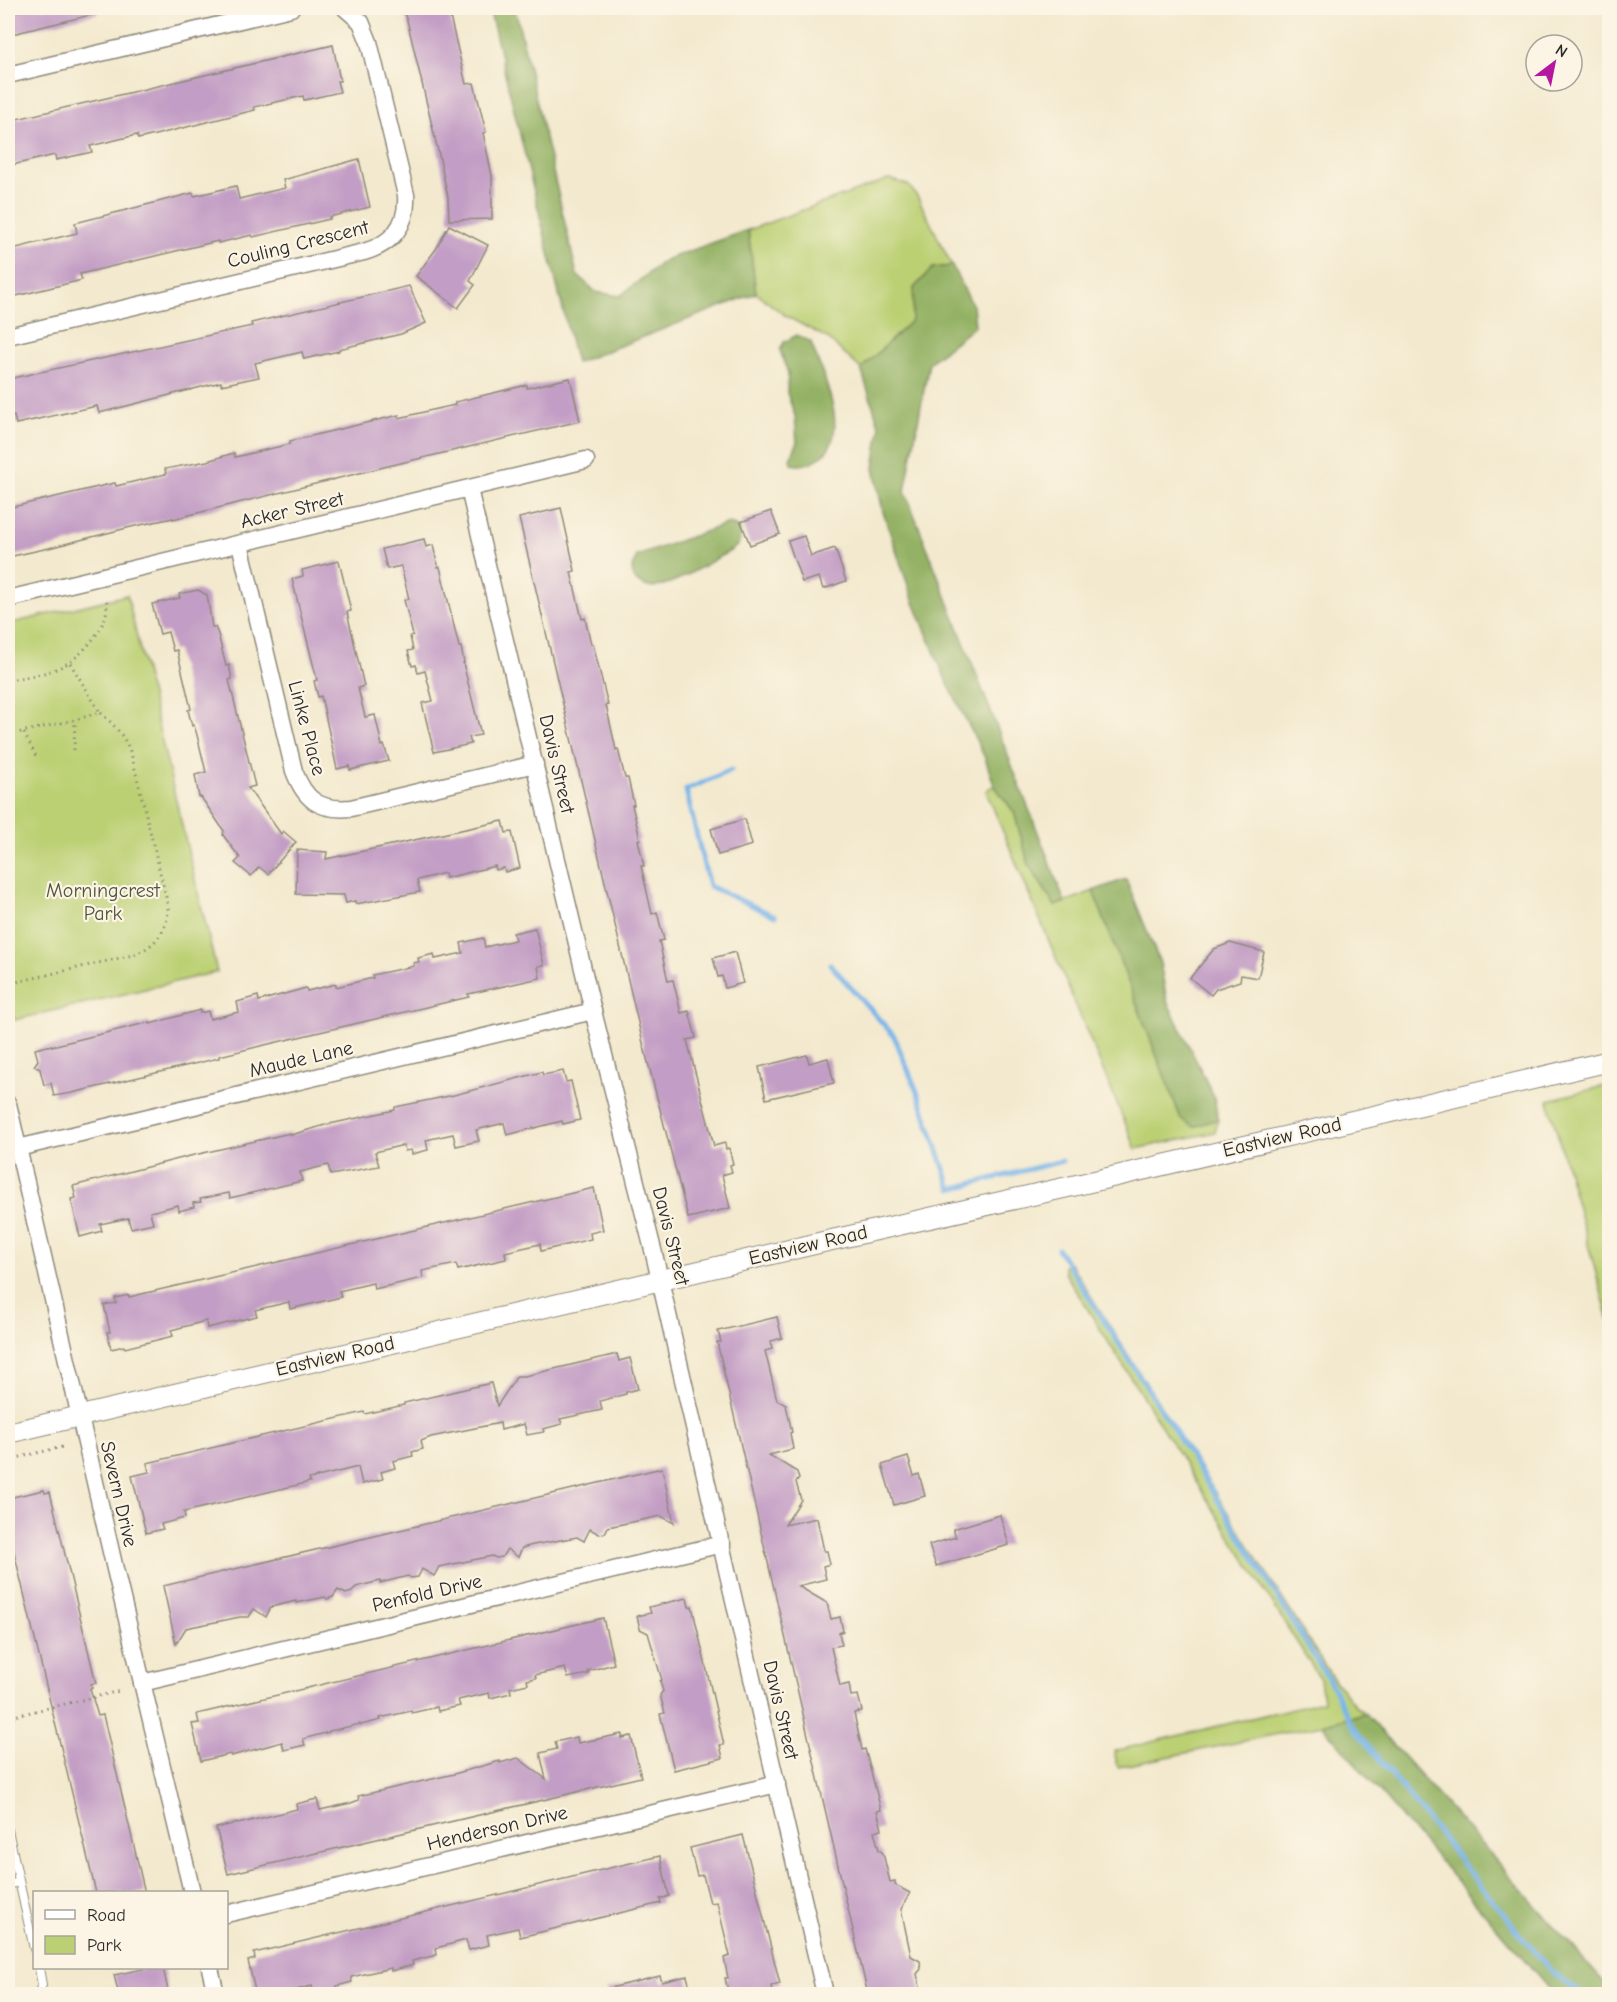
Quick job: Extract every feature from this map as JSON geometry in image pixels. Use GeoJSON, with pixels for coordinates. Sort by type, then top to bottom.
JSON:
{"type":"FeatureCollection","features":[{"type":"Feature","properties":{"kind":"street"},"geometry":{"type":"LineString","coordinates":[[8,75],[291,8]]}},
{"type":"Feature","properties":{"kind":"street","name":"Couling Crescent"},"geometry":{"type":"LineString","coordinates":[[8,336],[364,252],[376,248],[394,236],[405,216],[406,195],[369,42],[361,22],[345,8]]}},
{"type":"Feature","properties":{"kind":"street","name":"Acker Street"},"geometry":{"type":"LineString","coordinates":[[8,598],[586,460]]}},
{"type":"Feature","properties":{"kind":"street","name":"Davis Street"},"geometry":{"type":"LineString","coordinates":[[470,489],[593,1011],[660,1280],[825,1995]]}},
{"type":"Feature","properties":{"kind":"street","name":"Linke Place"},"geometry":{"type":"LineString","coordinates":[[240,544],[294,771],[300,788],[308,797],[327,807],[351,808],[535,765]]}},
{"type":"Feature","properties":{"kind":"street","name":"Maude Lane"},"geometry":{"type":"LineString","coordinates":[[18,1148],[593,1011]]}},
{"type":"Feature","properties":{"kind":"street","name":"Eastview Road"},"geometry":{"type":"LineString","coordinates":[[8,1433],[1610,1061]]}},
{"type":"Feature","properties":{"kind":"street","name":"Severn Drive"},"geometry":{"type":"LineString","coordinates":[[8,1104],[192,1891]]}},
{"type":"Feature","properties":{"kind":"street","name":"Penfold Drive"},"geometry":{"type":"LineString","coordinates":[[142,1683],[722,1544]]}},
{"type":"Feature","properties":{"kind":"street","name":"Henderson Drive"},"geometry":{"type":"LineString","coordinates":[[228,1914],[777,1784]]}},
{"type":"Feature","properties":{"kind":"street"},"geometry":{"type":"LineString","coordinates":[[210,1969],[216,1995]]}},
{"type":"Feature","properties":{"kind":"lane"},"geometry":{"type":"LineString","coordinates":[[8,1830],[33,1945]]}},
{"type":"Feature","properties":{"kind":"lane"},"geometry":{"type":"LineString","coordinates":[[8,1885],[19,1882]]}},
{"type":"Feature","properties":{"kind":"lane"},"geometry":{"type":"LineString","coordinates":[[38,1995],[42,1985],[39,1969]]}},
{"type":"Feature","properties":{"kind":"path"},"geometry":{"type":"LineString","coordinates":[[8,680],[39,675],[70,663],[89,645],[104,622],[108,614],[106,596]]}},
{"type":"Feature","properties":{"kind":"path"},"geometry":{"type":"LineString","coordinates":[[8,984],[133,955],[151,946],[164,929],[168,917],[168,905],[132,757],[125,739],[100,712],[70,663]]}},
{"type":"Feature","properties":{"kind":"path"},"geometry":{"type":"LineString","coordinates":[[8,735],[24,733],[100,712]]}},
{"type":"Feature","properties":{"kind":"path"},"geometry":{"type":"LineString","coordinates":[[74,750],[75,720]]}},
{"type":"Feature","properties":{"kind":"path"},"geometry":{"type":"LineString","coordinates":[[24,733],[37,758]]}},
{"type":"Feature","properties":{"kind":"path"},"geometry":{"type":"LineString","coordinates":[[8,1460],[62,1447]]}},
{"type":"Feature","properties":{"kind":"path"},"geometry":{"type":"LineString","coordinates":[[8,1736],[14,1716],[120,1691]]}},
{"type":"Feature","properties":{"kind":"green space"},"geometry":{"type":"Polygon","coordinates":[[[489,8],[515,8],[577,275],[596,292],[620,296],[665,260],[748,230],[756,293],[576,363],[489,8]]]}},
{"type":"Feature","properties":{"kind":"green space"},"geometry":{"type":"Polygon","coordinates":[[[889,179],[908,185],[917,196],[952,266],[933,268],[914,288],[912,320],[861,369],[827,338],[786,316],[756,293],[748,230],[889,179]]]}},
{"type":"Feature","properties":{"kind":"green space"},"geometry":{"type":"Polygon","coordinates":[[[952,266],[973,306],[975,326],[929,363],[905,491],[1065,902],[1055,906],[1029,865],[1014,812],[994,785],[985,758],[945,678],[913,600],[883,512],[874,468],[880,428],[861,369],[912,320],[914,288],[933,268],[952,266]]]}},
{"type":"Feature","properties":{"kind":"green space"},"geometry":{"type":"Polygon","coordinates":[[[797,335],[811,342],[827,385],[834,417],[831,445],[819,458],[808,464],[800,465],[792,464],[790,459],[797,444],[795,416],[787,393],[788,373],[780,350],[784,342],[797,335]]]}},
{"type":"Feature","properties":{"kind":"green space"},"geometry":{"type":"Polygon","coordinates":[[[729,523],[739,528],[740,535],[739,543],[732,550],[665,585],[645,586],[633,578],[632,567],[637,556],[729,523]]]}},
{"type":"Feature","properties":{"kind":"green space","name":"Morningcrest Park"},"geometry":{"type":"Polygon","coordinates":[[[127,595],[217,972],[14,1020],[8,993],[8,624],[127,595]]]}},
{"type":"Feature","properties":{"kind":"green space"},"geometry":{"type":"Polygon","coordinates":[[[994,785],[1014,812],[1029,865],[1055,906],[1093,891],[1193,1127],[1218,1119],[1215,1132],[1136,1149],[986,791],[994,785]]]}},
{"type":"Feature","properties":{"kind":"green space"},"geometry":{"type":"Polygon","coordinates":[[[1126,879],[1160,963],[1167,1001],[1214,1097],[1218,1119],[1193,1127],[1181,1119],[1093,891],[1126,879]]]}},
{"type":"Feature","properties":{"kind":"green space"},"geometry":{"type":"Polygon","coordinates":[[[1610,1085],[1609,1320],[1548,1100],[1610,1085]]]}},
{"type":"Feature","properties":{"kind":"green space"},"geometry":{"type":"Polygon","coordinates":[[[1070,1263],[1332,1677],[1357,1708],[1365,1713],[1322,1725],[1118,1767],[1114,1751],[1323,1701],[1320,1679],[1065,1273],[1064,1266],[1070,1263]]]}},
{"type":"Feature","properties":{"kind":"green space"},"geometry":{"type":"Polygon","coordinates":[[[1365,1713],[1609,1988],[1609,1994],[1554,1994],[1322,1725],[1365,1713]]]}},
{"type":"Feature","properties":{"kind":"building"},"geometry":{"type":"Polygon","coordinates":[[[8,8],[98,8],[99,13],[8,35],[8,8]]]}},
{"type":"Feature","properties":{"kind":"building"},"geometry":{"type":"Polygon","coordinates":[[[401,8],[448,8],[466,84],[474,83],[486,132],[483,133],[492,176],[492,219],[449,220],[448,197],[439,155],[407,20],[401,8]]]}},
{"type":"Feature","properties":{"kind":"building"},"geometry":{"type":"Polygon","coordinates":[[[333,45],[340,92],[304,100],[303,96],[138,139],[137,135],[90,146],[92,152],[56,160],[55,155],[8,166],[8,121],[333,45]]]}},
{"type":"Feature","properties":{"kind":"building"},"geometry":{"type":"Polygon","coordinates":[[[359,159],[370,207],[253,237],[252,235],[218,243],[218,241],[80,274],[82,280],[8,298],[8,250],[77,233],[75,223],[193,193],[194,196],[236,186],[239,199],[285,188],[283,180],[359,159]]]}},
{"type":"Feature","properties":{"kind":"building"},"geometry":{"type":"Polygon","coordinates":[[[449,225],[488,245],[470,281],[475,285],[458,308],[416,276],[436,249],[449,225]]]}},
{"type":"Feature","properties":{"kind":"building"},"geometry":{"type":"Polygon","coordinates":[[[409,286],[426,323],[401,334],[304,359],[302,352],[255,363],[259,377],[221,385],[221,382],[99,413],[97,406],[16,424],[14,416],[8,418],[8,379],[252,326],[251,323],[409,286]]]}},
{"type":"Feature","properties":{"kind":"building"},"geometry":{"type":"Polygon","coordinates":[[[570,378],[580,421],[8,557],[8,508],[115,483],[116,486],[166,474],[165,469],[234,453],[235,457],[290,444],[290,441],[399,415],[399,418],[527,385],[527,388],[570,378]]]}},
{"type":"Feature","properties":{"kind":"building"},"geometry":{"type":"Polygon","coordinates":[[[561,508],[575,571],[571,572],[582,619],[585,618],[591,644],[593,644],[616,750],[618,749],[625,778],[628,778],[644,866],[641,866],[652,914],[657,912],[664,940],[659,941],[668,981],[673,980],[681,1013],[689,1011],[696,1038],[687,1040],[714,1146],[725,1143],[726,1149],[729,1148],[733,1164],[730,1165],[732,1172],[722,1175],[730,1208],[688,1218],[642,1039],[519,518],[561,508]]]}},
{"type":"Feature","properties":{"kind":"building"},"geometry":{"type":"Polygon","coordinates":[[[771,511],[780,534],[750,545],[741,522],[771,511]]]}},
{"type":"Feature","properties":{"kind":"building"},"geometry":{"type":"Polygon","coordinates":[[[804,536],[811,556],[835,548],[846,581],[823,589],[819,577],[802,582],[788,541],[804,536]]]}},
{"type":"Feature","properties":{"kind":"building"},"geometry":{"type":"Polygon","coordinates":[[[424,539],[426,547],[433,545],[438,567],[440,567],[481,735],[469,737],[471,744],[434,752],[422,703],[433,701],[425,671],[418,673],[416,665],[412,666],[408,651],[413,650],[410,636],[413,635],[404,600],[409,599],[401,566],[387,569],[382,549],[424,539]]]}},
{"type":"Feature","properties":{"kind":"building"},"geometry":{"type":"Polygon","coordinates":[[[339,561],[351,611],[347,612],[364,686],[358,688],[365,717],[375,715],[382,746],[384,745],[389,761],[350,770],[349,766],[337,769],[321,696],[318,697],[314,681],[317,680],[292,579],[303,576],[302,570],[339,561]]]}},
{"type":"Feature","properties":{"kind":"building"},"geometry":{"type":"Polygon","coordinates":[[[198,590],[207,595],[212,627],[215,627],[218,634],[226,666],[229,665],[232,679],[229,680],[255,786],[248,788],[281,834],[283,831],[296,842],[268,874],[259,867],[251,876],[235,863],[240,858],[199,797],[195,775],[206,772],[188,710],[191,709],[177,650],[173,651],[168,632],[160,634],[152,604],[180,598],[179,594],[198,590]]]}},
{"type":"Feature","properties":{"kind":"building"},"geometry":{"type":"Polygon","coordinates":[[[745,819],[752,845],[718,855],[711,829],[745,819]]]}},
{"type":"Feature","properties":{"kind":"building"},"geometry":{"type":"Polygon","coordinates":[[[503,821],[506,833],[512,832],[520,868],[505,872],[504,868],[496,870],[495,866],[446,878],[445,873],[417,880],[420,892],[356,904],[355,901],[346,903],[344,895],[296,894],[297,850],[327,852],[326,859],[503,821]]]}},
{"type":"Feature","properties":{"kind":"building"},"geometry":{"type":"Polygon","coordinates":[[[535,928],[544,965],[538,966],[540,978],[72,1093],[54,1096],[51,1083],[44,1085],[40,1069],[34,1066],[38,1060],[35,1049],[150,1022],[150,1024],[200,1010],[200,1013],[208,1011],[210,1019],[239,1012],[237,1002],[258,996],[259,1001],[306,988],[307,991],[336,984],[336,987],[373,978],[372,975],[414,966],[413,963],[419,962],[418,958],[434,954],[435,959],[463,953],[461,943],[483,938],[485,947],[515,940],[513,933],[535,928]]]}},
{"type":"Feature","properties":{"kind":"building"},"geometry":{"type":"Polygon","coordinates":[[[1230,943],[1264,952],[1258,978],[1241,975],[1240,981],[1216,989],[1211,995],[1190,978],[1214,949],[1230,943]]]}},
{"type":"Feature","properties":{"kind":"building"},"geometry":{"type":"Polygon","coordinates":[[[735,952],[743,983],[725,988],[722,976],[718,977],[713,958],[735,952]]]}},
{"type":"Feature","properties":{"kind":"building"},"geometry":{"type":"Polygon","coordinates":[[[807,1055],[809,1063],[828,1058],[834,1083],[766,1099],[759,1067],[807,1055]]]}},
{"type":"Feature","properties":{"kind":"building"},"geometry":{"type":"Polygon","coordinates":[[[563,1071],[566,1082],[571,1081],[580,1120],[563,1124],[562,1121],[507,1135],[504,1123],[476,1130],[479,1141],[456,1146],[453,1134],[426,1140],[428,1150],[412,1154],[411,1150],[405,1151],[404,1145],[375,1152],[379,1166],[331,1175],[328,1165],[300,1172],[302,1181],[230,1198],[229,1193],[200,1199],[201,1202],[193,1203],[194,1207],[179,1211],[178,1205],[150,1212],[153,1223],[131,1228],[128,1218],[100,1224],[102,1231],[80,1237],[71,1199],[76,1198],[73,1186],[190,1156],[395,1110],[395,1107],[454,1095],[542,1072],[543,1075],[563,1071]]]}},
{"type":"Feature","properties":{"kind":"building"},"geometry":{"type":"Polygon","coordinates":[[[594,1188],[603,1230],[590,1233],[591,1239],[541,1251],[540,1244],[505,1252],[506,1259],[458,1270],[456,1264],[422,1271],[423,1278],[374,1289],[373,1283],[339,1291],[341,1297],[290,1309],[289,1302],[255,1310],[257,1316],[207,1328],[206,1321],[171,1330],[173,1336],[125,1348],[124,1346],[111,1349],[104,1305],[116,1303],[115,1298],[129,1295],[129,1297],[594,1188]]]}},
{"type":"Feature","properties":{"kind":"building"},"geometry":{"type":"Polygon","coordinates":[[[777,1317],[782,1338],[771,1341],[772,1349],[765,1351],[777,1400],[786,1405],[793,1449],[769,1455],[797,1472],[799,1479],[796,1482],[801,1500],[785,1525],[817,1518],[824,1551],[827,1551],[830,1564],[823,1566],[826,1579],[798,1586],[827,1603],[831,1619],[840,1617],[843,1631],[839,1633],[842,1645],[831,1647],[840,1686],[849,1684],[851,1696],[858,1695],[862,1711],[854,1713],[862,1750],[865,1749],[881,1810],[877,1811],[882,1829],[874,1831],[879,1850],[883,1853],[890,1882],[895,1881],[895,1885],[910,1893],[901,1909],[911,1956],[920,1961],[921,1969],[917,1974],[922,1995],[868,1995],[717,1342],[721,1342],[718,1331],[777,1317]]]}},
{"type":"Feature","properties":{"kind":"building"},"geometry":{"type":"Polygon","coordinates":[[[617,1354],[619,1361],[630,1358],[638,1389],[600,1401],[602,1410],[560,1419],[562,1424],[543,1429],[544,1432],[527,1435],[524,1424],[501,1430],[500,1423],[431,1437],[421,1441],[423,1449],[412,1452],[413,1456],[393,1461],[395,1468],[381,1472],[383,1479],[362,1484],[358,1467],[309,1479],[310,1482],[184,1512],[185,1518],[161,1524],[163,1529],[146,1533],[132,1476],[149,1472],[147,1463],[491,1383],[497,1406],[517,1376],[617,1354]]]}},
{"type":"Feature","properties":{"kind":"building"},"geometry":{"type":"Polygon","coordinates":[[[908,1457],[914,1476],[919,1474],[925,1496],[894,1505],[882,1465],[908,1457]]]}},
{"type":"Feature","properties":{"kind":"building"},"geometry":{"type":"Polygon","coordinates":[[[662,1468],[674,1523],[661,1516],[608,1527],[605,1533],[599,1534],[590,1529],[584,1541],[577,1537],[533,1545],[522,1548],[518,1557],[507,1549],[502,1557],[492,1556],[439,1567],[434,1576],[422,1569],[418,1577],[408,1576],[380,1583],[380,1581],[356,1587],[352,1592],[346,1594],[338,1590],[333,1597],[327,1599],[325,1597],[296,1603],[296,1601],[271,1607],[266,1617],[254,1609],[249,1617],[186,1628],[176,1644],[163,1586],[662,1468]]]}},
{"type":"Feature","properties":{"kind":"building"},"geometry":{"type":"Polygon","coordinates":[[[44,1490],[45,1493],[50,1492],[96,1683],[91,1684],[90,1689],[98,1716],[103,1715],[145,1891],[96,1891],[8,1527],[8,1498],[44,1490]]]}},
{"type":"Feature","properties":{"kind":"building"},"geometry":{"type":"Polygon","coordinates":[[[1000,1515],[1009,1545],[936,1566],[929,1545],[956,1537],[953,1529],[1000,1515]]]}},
{"type":"Feature","properties":{"kind":"building"},"geometry":{"type":"Polygon","coordinates":[[[687,1598],[689,1607],[692,1606],[724,1745],[720,1745],[723,1758],[674,1770],[660,1714],[665,1713],[660,1695],[663,1691],[660,1681],[662,1680],[648,1633],[640,1629],[637,1616],[651,1613],[649,1607],[687,1598]]]}},
{"type":"Feature","properties":{"kind":"building"},"geometry":{"type":"Polygon","coordinates":[[[603,1618],[614,1664],[588,1671],[589,1674],[568,1678],[565,1668],[535,1675],[536,1678],[527,1680],[528,1684],[510,1688],[511,1693],[490,1698],[489,1693],[458,1700],[460,1706],[438,1711],[437,1707],[380,1718],[381,1720],[303,1739],[305,1745],[284,1750],[282,1742],[231,1756],[230,1754],[201,1761],[192,1724],[199,1723],[197,1714],[603,1618]]]}},
{"type":"Feature","properties":{"kind":"building"},"geometry":{"type":"Polygon","coordinates":[[[622,1734],[622,1738],[631,1736],[641,1777],[228,1874],[216,1828],[297,1809],[296,1804],[317,1799],[320,1810],[351,1803],[359,1800],[358,1796],[518,1758],[546,1779],[540,1753],[557,1749],[555,1742],[577,1737],[578,1743],[622,1734]]]}},
{"type":"Feature","properties":{"kind":"building"},"geometry":{"type":"Polygon","coordinates":[[[743,1835],[780,1984],[771,1986],[773,1995],[729,1995],[724,1958],[730,1956],[717,1902],[710,1903],[703,1875],[697,1876],[690,1848],[743,1835]]]}},
{"type":"Feature","properties":{"kind":"building"},"geometry":{"type":"Polygon","coordinates":[[[660,1856],[669,1896],[660,1899],[661,1903],[520,1937],[518,1928],[487,1935],[489,1945],[469,1950],[466,1940],[436,1948],[437,1955],[412,1961],[413,1965],[351,1977],[352,1982],[337,1986],[337,1989],[314,1994],[312,1986],[277,1995],[256,1995],[248,1961],[255,1959],[254,1953],[660,1856]]]}},
{"type":"Feature","properties":{"kind":"building"},"geometry":{"type":"Polygon","coordinates":[[[143,1969],[163,1969],[169,1995],[119,1995],[114,1975],[143,1969]]]}},
{"type":"Feature","properties":{"kind":"building"},"geometry":{"type":"Polygon","coordinates":[[[660,1976],[662,1982],[687,1976],[692,1995],[607,1995],[606,1989],[660,1976]]]}},
{"type":"Feature","properties":{"kind":"waterway"},"geometry":{"type":"LineString","coordinates":[[731,770],[686,790],[709,886],[775,916]]}},
{"type":"Feature","properties":{"kind":"waterway"},"geometry":{"type":"LineString","coordinates":[[830,964],[894,1036],[920,1099],[951,1189],[1062,1161]]}},
{"type":"Feature","properties":{"kind":"waterway"},"geometry":{"type":"LineString","coordinates":[[1058,1249],[1175,1431],[1332,1685],[1352,1725],[1550,1970],[1582,1994]]}}]}
